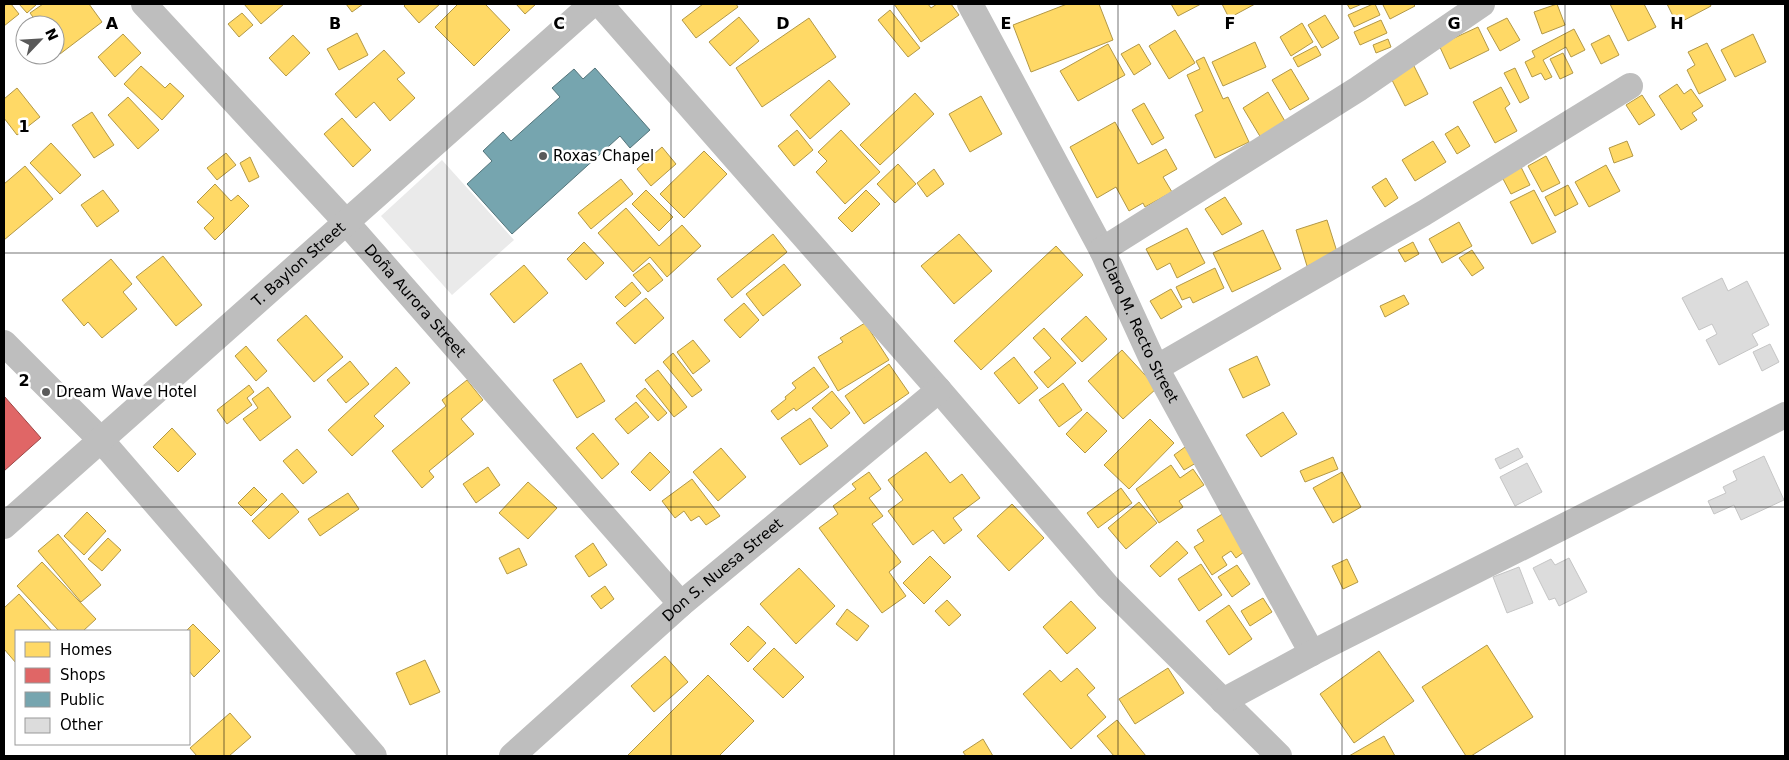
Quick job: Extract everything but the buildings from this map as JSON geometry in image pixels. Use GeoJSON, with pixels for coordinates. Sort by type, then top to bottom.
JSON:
{"type":"FeatureCollection","features":[{"type":"Feature","properties":{"kind":"street","name":"Doña Aurora Street"},"geometry":{"type":"LineString","coordinates":[[144,4],[346,222],[681,604]]}},
{"type":"Feature","properties":{"kind":"street","name":"T. Baylon Street"},"geometry":{"type":"LineString","coordinates":[[4,526],[592,4]]}},
{"type":"Feature","properties":{"kind":"street"},"geometry":{"type":"LineString","coordinates":[[600,4],[939,390],[1108,587],[1279,756]]}},
{"type":"Feature","properties":{"kind":"street","name":"Claro M. Recto Street"},"geometry":{"type":"LineString","coordinates":[[970,4],[1102,250],[1156,368],[1312,653]]}},
{"type":"Feature","properties":{"kind":"street"},"geometry":{"type":"LineString","coordinates":[[1102,250],[1358,90],[1482,4]]}},
{"type":"Feature","properties":{"kind":"street"},"geometry":{"type":"LineString","coordinates":[[1156,368],[1424,213],[1630,86]]}},
{"type":"Feature","properties":{"kind":"street"},"geometry":{"type":"LineString","coordinates":[[4,343],[101,440],[374,756]]}},
{"type":"Feature","properties":{"kind":"street","name":"Don S. Nuesa Street"},"geometry":{"type":"LineString","coordinates":[[512,756],[681,604],[939,390]]}},
{"type":"Feature","properties":{"kind":"street"},"geometry":{"type":"LineString","coordinates":[[1223,701],[1312,653],[1785,415]]}},
{"type":"Feature","properties":{"kind":"shaded area"},"geometry":{"type":"Polygon","coordinates":[[[442,160],[514,240],[452,295],[381,216],[442,160]]]}},
{"type":"Feature","properties":{"kind":"place","name":"Roxas Chapel"},"geometry":{"type":"Point","coordinates":[543,156]}},
{"type":"Feature","properties":{"kind":"place","name":"Dream Wave Hotel"},"geometry":{"type":"Point","coordinates":[46,392]}}]}
